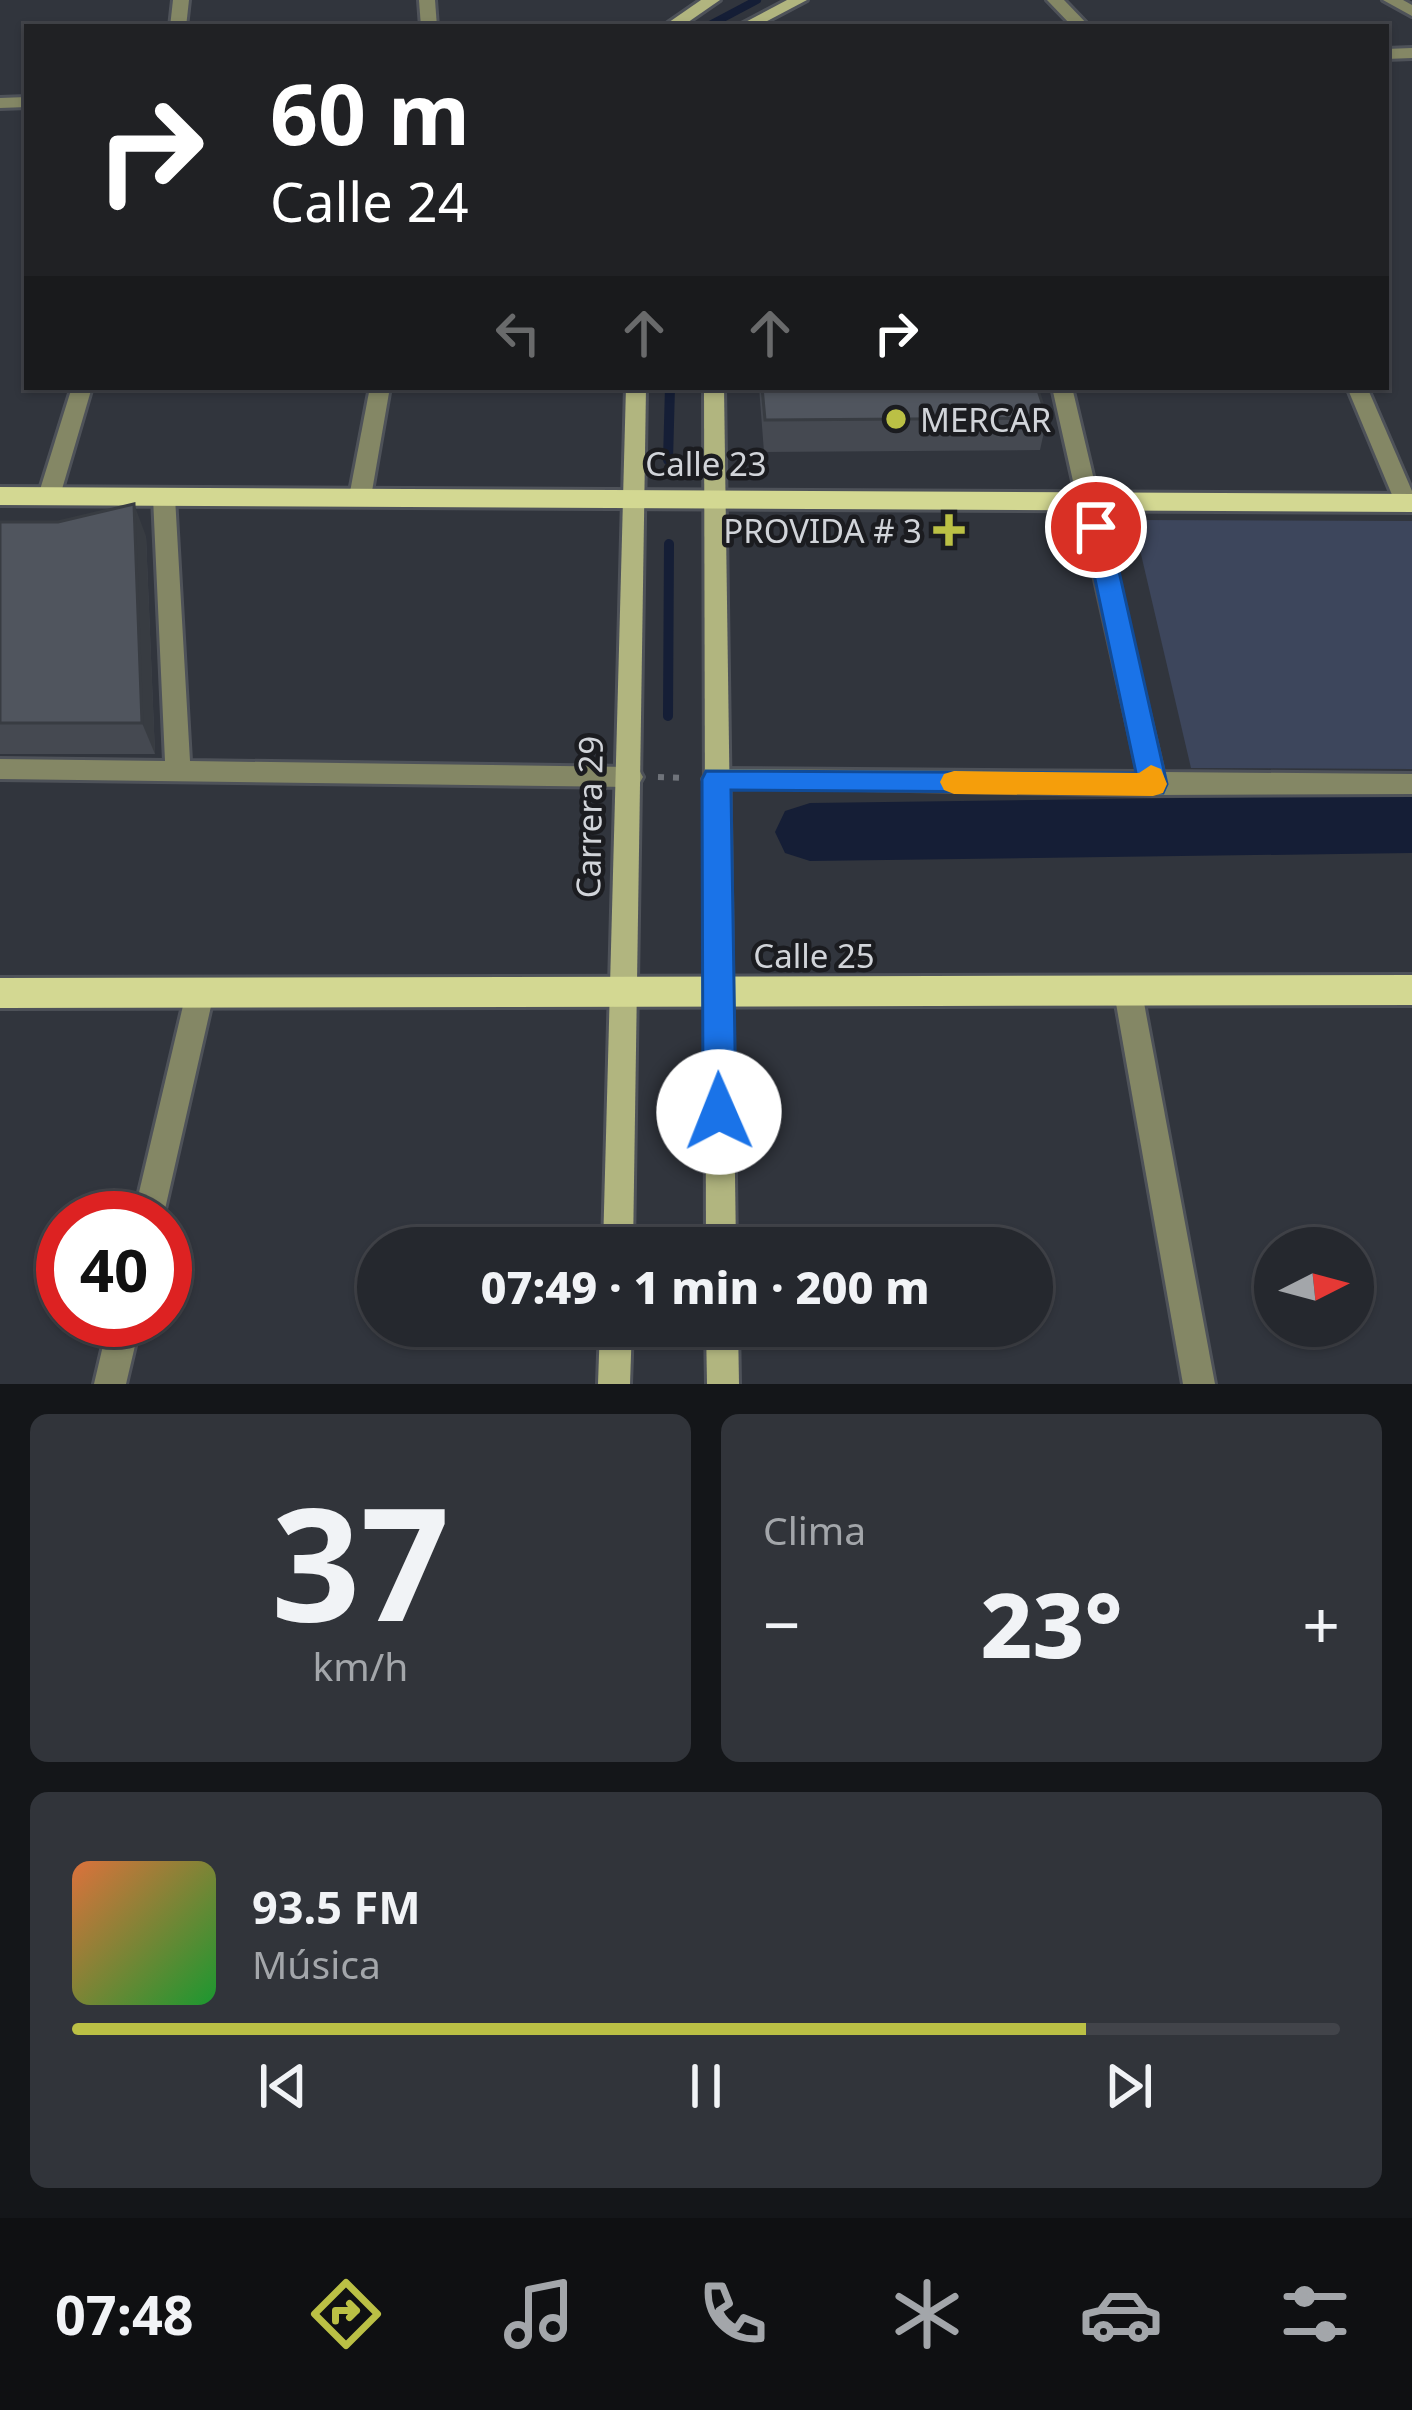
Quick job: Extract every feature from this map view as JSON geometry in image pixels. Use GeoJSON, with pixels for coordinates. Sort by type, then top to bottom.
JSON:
{"type":"FeatureCollection","features":[{"type":"Feature","properties":{"kind":"main road","name":"Calle 23"},"geometry":{"type":"LineString","coordinates":[[0,496],[1409,502]]}},
{"type":"Feature","properties":{"kind":"main road","name":"Calle 25"},"geometry":{"type":"LineString","coordinates":[[0,993],[1412,990]]}},
{"type":"Feature","properties":{"kind":"street"},"geometry":{"type":"LineString","coordinates":[[674,24],[712,0]]}},
{"type":"Feature","properties":{"kind":"street"},"geometry":{"type":"LineString","coordinates":[[750,24],[799,0]]}},
{"type":"Feature","properties":{"kind":"street"},"geometry":{"type":"LineString","coordinates":[[1055,0],[1079,24]]}},
{"type":"Feature","properties":{"kind":"street"},"geometry":{"type":"LineString","coordinates":[[1390,0],[1412,11]]}},
{"type":"Feature","properties":{"kind":"street"},"geometry":{"type":"LineString","coordinates":[[49,496],[81,390]]}},
{"type":"Feature","properties":{"kind":"street"},"geometry":{"type":"LineString","coordinates":[[360,497],[379,390]]}},
{"type":"Feature","properties":{"kind":"street","name":"Carrera 29"},"geometry":{"type":"LineString","coordinates":[[618,1227],[624,994],[643,777],[634,499],[636,390]]}},
{"type":"Feature","properties":{"kind":"street"},"geometry":{"type":"LineString","coordinates":[[714,390],[705,778],[719,995],[721,1227]]}},
{"type":"Feature","properties":{"kind":"street"},"geometry":{"type":"LineString","coordinates":[[1063,390],[1153,784]]}},
{"type":"Feature","properties":{"kind":"street"},"geometry":{"type":"LineString","coordinates":[[1358,390],[1409,502]]}},
{"type":"Feature","properties":{"kind":"street"},"geometry":{"type":"LineString","coordinates":[[164,496],[178,769]]}},
{"type":"Feature","properties":{"kind":"street"},"geometry":{"type":"LineString","coordinates":[[0,769],[643,777]]}},
{"type":"Feature","properties":{"kind":"street"},"geometry":{"type":"LineString","coordinates":[[705,778],[1412,784]]}},
{"type":"Feature","properties":{"kind":"street"},"geometry":{"type":"LineString","coordinates":[[1128,992],[1199,1384]]}},
{"type":"Feature","properties":{"kind":"street"},"geometry":{"type":"LineString","coordinates":[[154,1191],[200,993]]}},
{"type":"Feature","properties":{"kind":"street"},"geometry":{"type":"LineString","coordinates":[[110,1384],[119,1347]]}},
{"type":"Feature","properties":{"kind":"street"},"geometry":{"type":"LineString","coordinates":[[614,1384],[615,1347]]}},
{"type":"Feature","properties":{"kind":"street"},"geometry":{"type":"LineString","coordinates":[[722,1347],[723,1384]]}},
{"type":"Feature","properties":{"kind":"path"},"geometry":{"type":"LineString","coordinates":[[643,777],[705,778]]}},
{"type":"Feature","properties":{"kind":"shaded area"},"geometry":{"type":"Polygon","coordinates":[[[1133,520],[1412,521],[1412,769],[1191,768],[1133,520]]]}},
{"type":"Feature","properties":{"kind":"building"},"geometry":{"type":"Polygon","coordinates":[[[762,390],[1038,390],[1047,418],[765,420],[762,390]]]}},
{"type":"Feature","properties":{"kind":"building"},"geometry":{"type":"Polygon","coordinates":[[[134,504],[142,723],[0,723],[0,522],[58,522],[134,504]]]}},
{"type":"Feature","properties":{"kind":"waterway"},"geometry":{"type":"LineString","coordinates":[[712,24],[757,0]]}},
{"type":"Feature","properties":{"kind":"waterway"},"geometry":{"type":"LineString","coordinates":[[668,460],[670,390]]}},
{"type":"Feature","properties":{"kind":"waterway"},"geometry":{"type":"LineString","coordinates":[[668,716],[669,544]]}},
{"type":"Feature","properties":{"kind":"waterway"},"geometry":{"type":"LineString","coordinates":[[810,832],[1412,824]]}},
{"type":"Feature","properties":{"kind":"slow traffic"},"geometry":{"type":"LineString","coordinates":[[954,782],[1153,784],[1151,777]]}},
{"type":"Feature","properties":{"kind":"place","name":"MERCAR"},"geometry":{"type":"Point","coordinates":[896,419]}},
{"type":"Feature","properties":{"kind":"place","name":"PROVIDA # 3"},"geometry":{"type":"Point","coordinates":[949,530]}},
{"type":"Feature","properties":{"kind":"route"},"geometry":{"type":"LineString","coordinates":[[719,1112],[716,779],[1153,784],[1096,527]]}}]}
